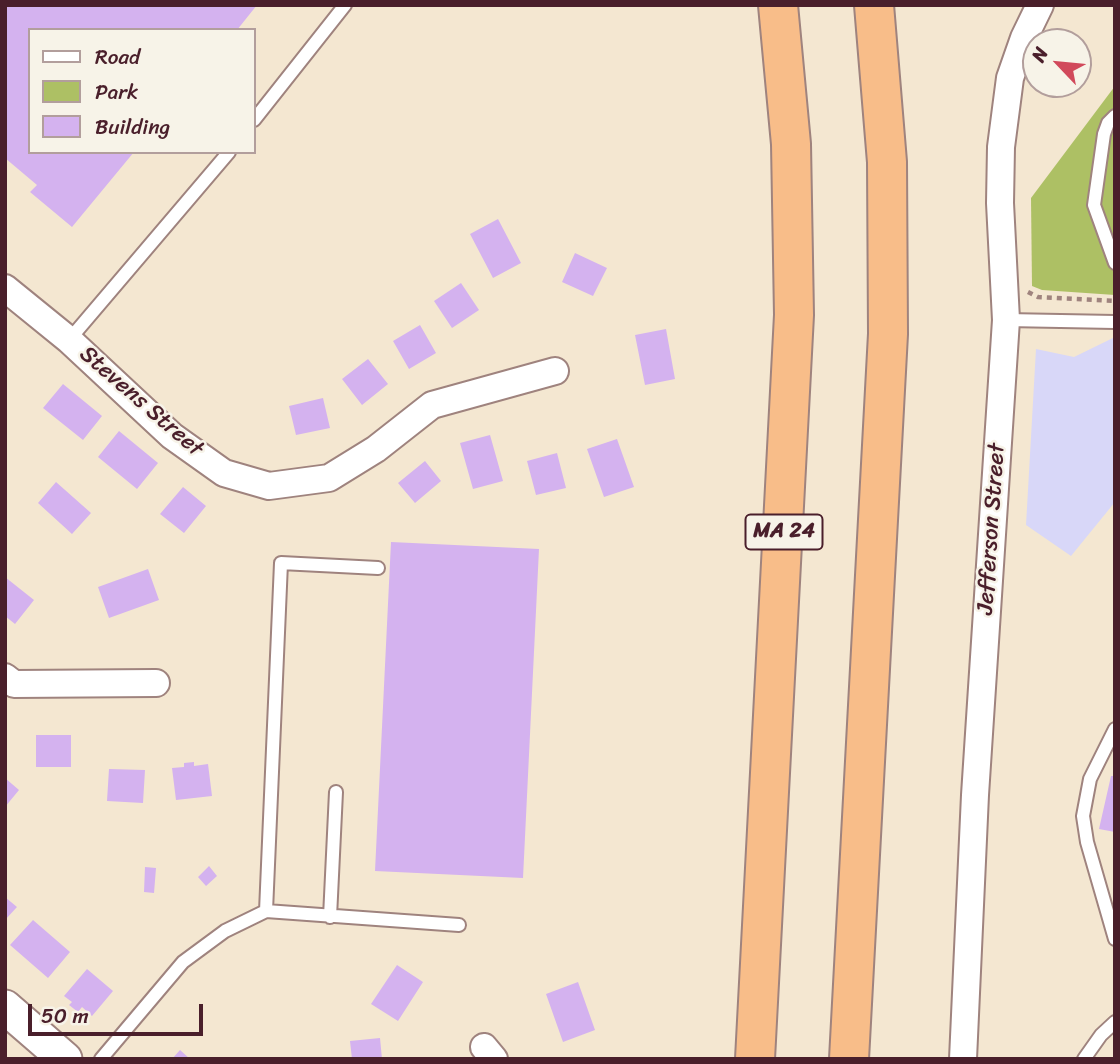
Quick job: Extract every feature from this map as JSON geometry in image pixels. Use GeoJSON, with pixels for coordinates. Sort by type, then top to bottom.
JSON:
{"type":"FeatureCollection","features":[{"type":"Feature","properties":{"kind":"highway","name":"MA 24"},"geometry":{"type":"LineString","coordinates":[[755,1059],[794,315],[791,144],[778,5]]}},
{"type":"Feature","properties":{"kind":"highway"},"geometry":{"type":"LineString","coordinates":[[849,1059],[889,312],[887,162],[874,5]]}},
{"type":"Feature","properties":{"kind":"street","name":"Jefferson Street"},"geometry":{"type":"LineString","coordinates":[[963,1059],[975,795],[1006,320],[1000,203],[1001,147],[1010,78],[1024,38],[1040,5]]}},
{"type":"Feature","properties":{"kind":"street","name":"Stevens Street"},"geometry":{"type":"LineString","coordinates":[[5,288],[69,340],[172,436],[224,473],[269,486],[329,478],[376,449],[432,405],[555,370]]}},
{"type":"Feature","properties":{"kind":"street"},"geometry":{"type":"LineString","coordinates":[[8,685],[156,683]]}},
{"type":"Feature","properties":{"kind":"street"},"geometry":{"type":"LineString","coordinates":[[5,1007],[65,1059]]}},
{"type":"Feature","properties":{"kind":"lane"},"geometry":{"type":"LineString","coordinates":[[256,117],[345,5]]}},
{"type":"Feature","properties":{"kind":"lane"},"geometry":{"type":"LineString","coordinates":[[1115,116],[1108,123],[1104,134],[1094,205],[1115,263]]}},
{"type":"Feature","properties":{"kind":"lane"},"geometry":{"type":"LineString","coordinates":[[69,340],[227,154]]}},
{"type":"Feature","properties":{"kind":"lane"},"geometry":{"type":"LineString","coordinates":[[1006,320],[1115,322]]}},
{"type":"Feature","properties":{"kind":"lane"},"geometry":{"type":"LineString","coordinates":[[266,911],[281,562],[378,568]]}},
{"type":"Feature","properties":{"kind":"lane"},"geometry":{"type":"LineString","coordinates":[[1115,729],[1090,779],[1083,816],[1087,842],[1115,939]]}},
{"type":"Feature","properties":{"kind":"lane"},"geometry":{"type":"LineString","coordinates":[[330,917],[336,792]]}},
{"type":"Feature","properties":{"kind":"lane"},"geometry":{"type":"LineString","coordinates":[[101,1059],[183,962],[225,931],[266,911],[459,925]]}},
{"type":"Feature","properties":{"kind":"lane"},"geometry":{"type":"LineString","coordinates":[[1084,1059],[1101,1035],[1115,1022]]}},
{"type":"Feature","properties":{"kind":"path"},"geometry":{"type":"LineString","coordinates":[[1024,290],[1038,297],[1115,301]]}},
{"type":"Feature","properties":{"kind":"shaded area"},"geometry":{"type":"Polygon","coordinates":[[[1115,337],[1115,502],[1071,556],[1026,525],[1036,349],[1074,357],[1115,337]]]}},
{"type":"Feature","properties":{"kind":"green space"},"geometry":{"type":"Polygon","coordinates":[[[1115,86],[1115,295],[1042,290],[1032,286],[1031,198],[1115,86]]]}},
{"type":"Feature","properties":{"kind":"building"},"geometry":{"type":"Polygon","coordinates":[[[5,5],[257,5],[239,28],[28,28],[28,154],[132,154],[72,227],[30,192],[37,185],[5,158],[5,5]]]}},
{"type":"Feature","properties":{"kind":"building"},"geometry":{"type":"Polygon","coordinates":[[[498,219],[521,263],[493,278],[470,234],[498,219]]]}},
{"type":"Feature","properties":{"kind":"building"},"geometry":{"type":"Polygon","coordinates":[[[575,253],[607,268],[593,296],[562,282],[575,253]]]}},
{"type":"Feature","properties":{"kind":"building"},"geometry":{"type":"Polygon","coordinates":[[[461,283],[479,310],[452,328],[434,301],[461,283]]]}},
{"type":"Feature","properties":{"kind":"building"},"geometry":{"type":"Polygon","coordinates":[[[420,325],[436,353],[409,369],[393,341],[420,325]]]}},
{"type":"Feature","properties":{"kind":"building"},"geometry":{"type":"Polygon","coordinates":[[[666,329],[675,379],[645,385],[635,335],[666,329]]]}},
{"type":"Feature","properties":{"kind":"building"},"geometry":{"type":"Polygon","coordinates":[[[368,359],[388,384],[362,405],[342,379],[368,359]]]}},
{"type":"Feature","properties":{"kind":"building"},"geometry":{"type":"Polygon","coordinates":[[[63,384],[102,416],[83,440],[43,408],[63,384]]]}},
{"type":"Feature","properties":{"kind":"building"},"geometry":{"type":"Polygon","coordinates":[[[323,398],[330,428],[296,435],[289,406],[323,398]]]}},
{"type":"Feature","properties":{"kind":"building"},"geometry":{"type":"Polygon","coordinates":[[[119,431],[158,463],[137,489],[98,457],[119,431]]]}},
{"type":"Feature","properties":{"kind":"building"},"geometry":{"type":"Polygon","coordinates":[[[490,435],[503,481],[473,489],[460,443],[490,435]]]}},
{"type":"Feature","properties":{"kind":"building"},"geometry":{"type":"Polygon","coordinates":[[[617,439],[634,487],[604,497],[587,449],[617,439]]]}},
{"type":"Feature","properties":{"kind":"building"},"geometry":{"type":"Polygon","coordinates":[[[557,453],[566,488],[536,495],[527,461],[557,453]]]}},
{"type":"Feature","properties":{"kind":"building"},"geometry":{"type":"Polygon","coordinates":[[[425,461],[441,481],[415,503],[398,483],[425,461]]]}},
{"type":"Feature","properties":{"kind":"building"},"geometry":{"type":"Polygon","coordinates":[[[56,482],[91,513],[72,534],[38,503],[56,482]]]}},
{"type":"Feature","properties":{"kind":"building"},"geometry":{"type":"Polygon","coordinates":[[[183,487],[206,506],[184,533],[160,514],[183,487]]]}},
{"type":"Feature","properties":{"kind":"building"},"geometry":{"type":"Polygon","coordinates":[[[391,542],[539,549],[523,878],[375,871],[391,542]]]}},
{"type":"Feature","properties":{"kind":"building"},"geometry":{"type":"Polygon","coordinates":[[[148,569],[159,600],[109,618],[98,587],[148,569]]]}},
{"type":"Feature","properties":{"kind":"building"},"geometry":{"type":"Polygon","coordinates":[[[5,577],[34,600],[15,624],[5,616],[5,577]]]}},
{"type":"Feature","properties":{"kind":"building"},"geometry":{"type":"Polygon","coordinates":[[[36,735],[71,735],[71,767],[36,767],[36,735]]]}},
{"type":"Feature","properties":{"kind":"building"},"geometry":{"type":"Polygon","coordinates":[[[194,762],[194,766],[208,764],[212,796],[176,800],[172,768],[184,767],[184,763],[194,762]]]}},
{"type":"Feature","properties":{"kind":"building"},"geometry":{"type":"Polygon","coordinates":[[[109,769],[145,770],[143,803],[107,801],[109,769]]]}},
{"type":"Feature","properties":{"kind":"building"},"geometry":{"type":"Polygon","coordinates":[[[1111,776],[1115,776],[1115,832],[1099,829],[1111,776]]]}},
{"type":"Feature","properties":{"kind":"building"},"geometry":{"type":"Polygon","coordinates":[[[5,778],[19,790],[5,807],[5,778]]]}},
{"type":"Feature","properties":{"kind":"building"},"geometry":{"type":"Polygon","coordinates":[[[209,866],[217,876],[206,886],[198,877],[209,866]]]}},
{"type":"Feature","properties":{"kind":"building"},"geometry":{"type":"Polygon","coordinates":[[[145,867],[156,868],[154,893],[144,892],[145,867]]]}},
{"type":"Feature","properties":{"kind":"building"},"geometry":{"type":"Polygon","coordinates":[[[5,897],[17,907],[5,920],[5,897]]]}},
{"type":"Feature","properties":{"kind":"building"},"geometry":{"type":"Polygon","coordinates":[[[33,920],[70,952],[48,978],[10,945],[33,920]]]}},
{"type":"Feature","properties":{"kind":"building"},"geometry":{"type":"Polygon","coordinates":[[[397,965],[423,982],[398,1021],[371,1004],[397,965]]]}},
{"type":"Feature","properties":{"kind":"building"},"geometry":{"type":"Polygon","coordinates":[[[87,969],[113,991],[92,1016],[82,1007],[78,1012],[69,1005],[72,1002],[64,996],[87,969]]]}},
{"type":"Feature","properties":{"kind":"building"},"geometry":{"type":"Polygon","coordinates":[[[578,982],[595,1030],[563,1042],[546,994],[578,982]]]}},
{"type":"Feature","properties":{"kind":"building"},"geometry":{"type":"Polygon","coordinates":[[[380,1038],[382,1059],[352,1059],[350,1041],[380,1038]]]}},
{"type":"Feature","properties":{"kind":"building"},"geometry":{"type":"Polygon","coordinates":[[[180,1050],[190,1059],[172,1059],[180,1050]]]}}]}
